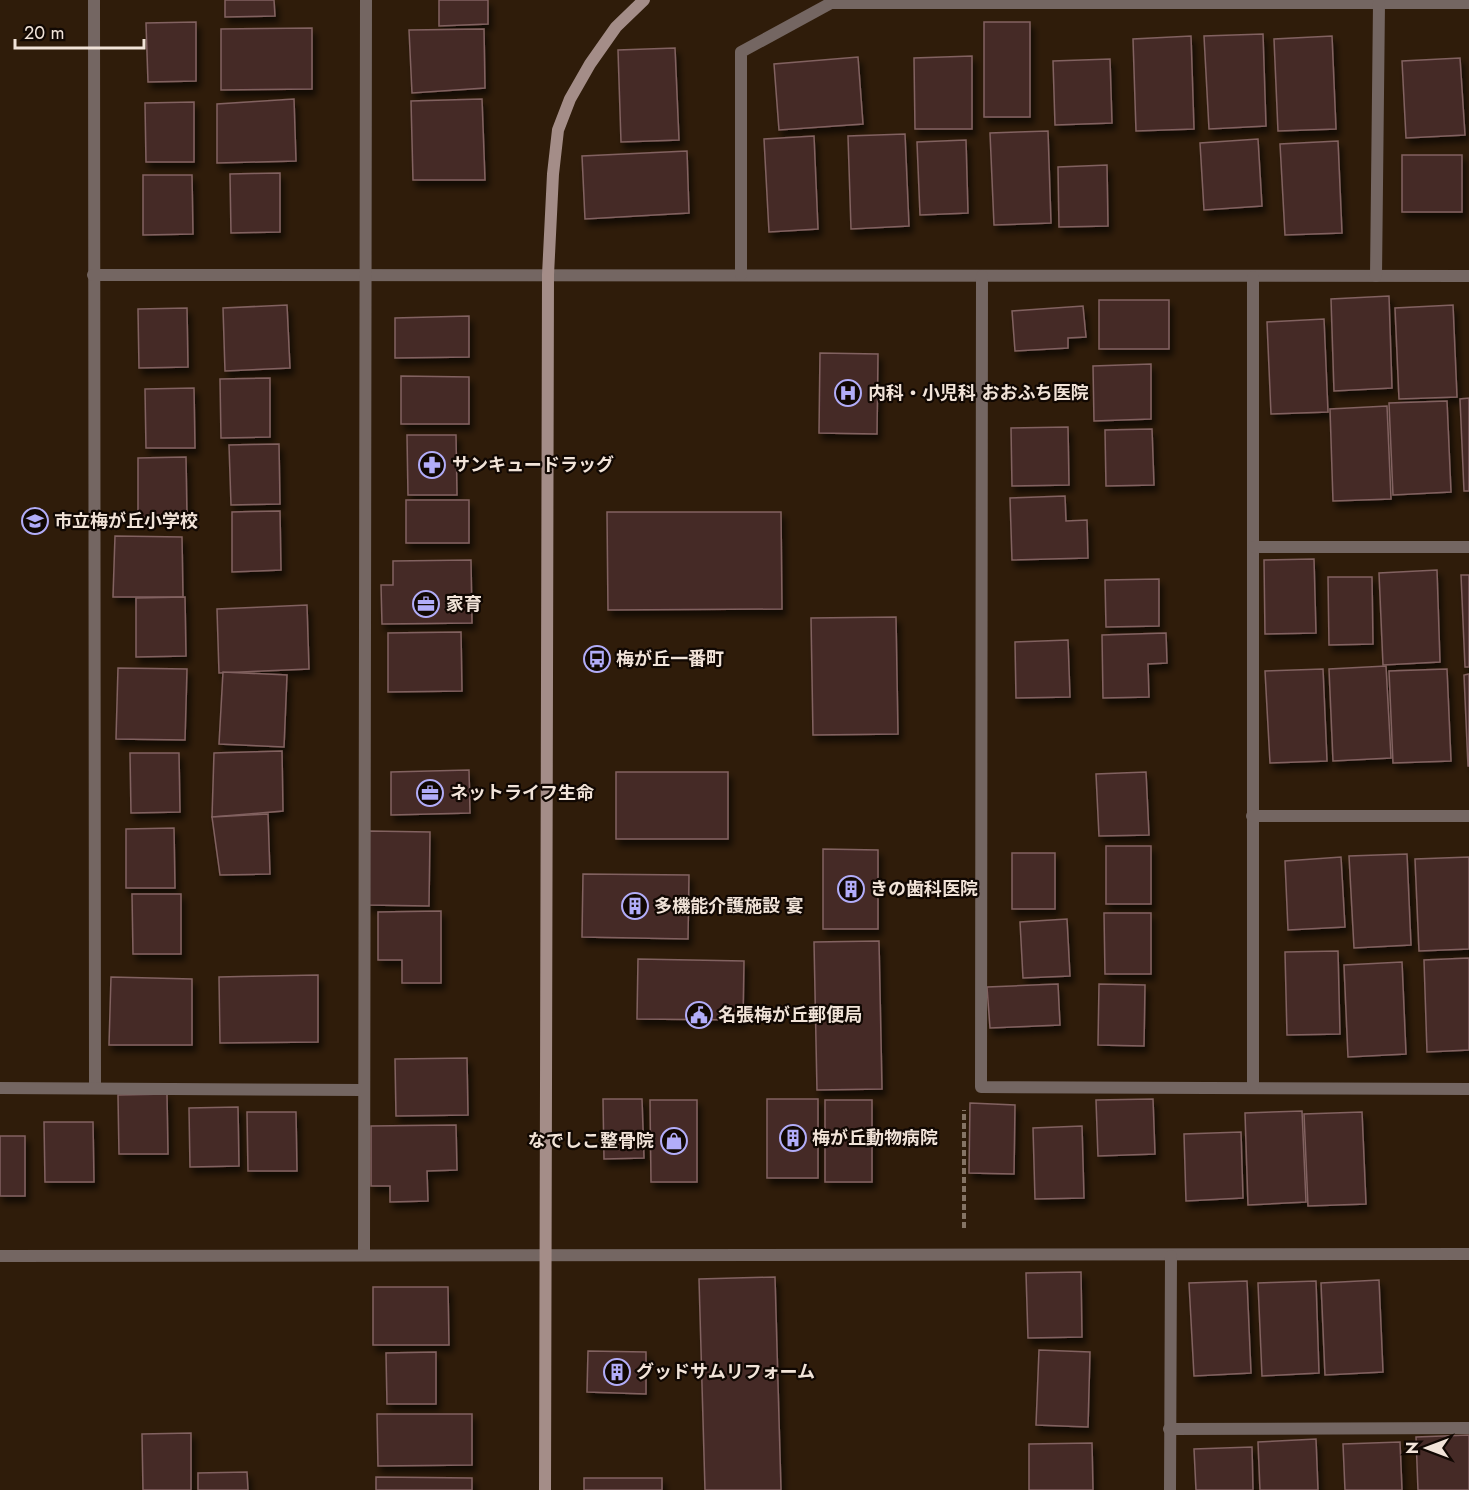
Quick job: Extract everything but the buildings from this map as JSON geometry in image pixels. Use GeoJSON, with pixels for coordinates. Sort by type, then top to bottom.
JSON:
{"type":"FeatureCollection","features":[{"type":"Feature","properties":{"kind":"street"},"geometry":{"type":"LineString","coordinates":[[94,0],[95,1088]]}},
{"type":"Feature","properties":{"kind":"street"},"geometry":{"type":"LineString","coordinates":[[364,1254],[366,0]]}},
{"type":"Feature","properties":{"kind":"street"},"geometry":{"type":"LineString","coordinates":[[545,1490],[548,275],[553,174],[558,130],[570,99],[590,64],[616,27],[644,0]]}},
{"type":"Feature","properties":{"kind":"street"},"geometry":{"type":"LineString","coordinates":[[741,275],[741,52],[831,3],[1469,3]]}},
{"type":"Feature","properties":{"kind":"street"},"geometry":{"type":"LineString","coordinates":[[1376,276],[1379,3]]}},
{"type":"Feature","properties":{"kind":"street"},"geometry":{"type":"LineString","coordinates":[[93,275],[1469,276]]}},
{"type":"Feature","properties":{"kind":"street"},"geometry":{"type":"LineString","coordinates":[[982,276],[981,1087],[1469,1089]]}},
{"type":"Feature","properties":{"kind":"street"},"geometry":{"type":"LineString","coordinates":[[1253,277],[1253,1087]]}},
{"type":"Feature","properties":{"kind":"street"},"geometry":{"type":"LineString","coordinates":[[1254,547],[1469,547]]}},
{"type":"Feature","properties":{"kind":"street"},"geometry":{"type":"LineString","coordinates":[[1252,816],[1469,816]]}},
{"type":"Feature","properties":{"kind":"street"},"geometry":{"type":"LineString","coordinates":[[0,1088],[363,1090]]}},
{"type":"Feature","properties":{"kind":"street"},"geometry":{"type":"LineString","coordinates":[[0,1256],[1469,1254]]}},
{"type":"Feature","properties":{"kind":"street"},"geometry":{"type":"LineString","coordinates":[[1170,1490],[1171,1256]]}},
{"type":"Feature","properties":{"kind":"street"},"geometry":{"type":"LineString","coordinates":[[1169,1429],[1469,1428]]}},
{"type":"Feature","properties":{"kind":"path"},"geometry":{"type":"LineString","coordinates":[[964,1256],[963,1111],[981,1087]]}},
{"type":"Feature","properties":{"kind":"place","name":"内科・小児科 おおふち医院"},"geometry":{"type":"Point","coordinates":[848,393]}},
{"type":"Feature","properties":{"kind":"place","name":"サンキュードラッグ"},"geometry":{"type":"Point","coordinates":[432,465]}},
{"type":"Feature","properties":{"kind":"place","name":"市立梅が丘小学校"},"geometry":{"type":"Point","coordinates":[35,521]}},
{"type":"Feature","properties":{"kind":"place","name":"家育"},"geometry":{"type":"Point","coordinates":[426,604]}},
{"type":"Feature","properties":{"kind":"place","name":"梅が丘一番町"},"geometry":{"type":"Point","coordinates":[597,659]}},
{"type":"Feature","properties":{"kind":"place","name":"ネットライフ生命"},"geometry":{"type":"Point","coordinates":[430,793]}},
{"type":"Feature","properties":{"kind":"place","name":"きの歯科医院"},"geometry":{"type":"Point","coordinates":[851,889]}},
{"type":"Feature","properties":{"kind":"place","name":"多機能介護施設 宴"},"geometry":{"type":"Point","coordinates":[635,906]}},
{"type":"Feature","properties":{"kind":"place","name":"名張梅が丘郵便局"},"geometry":{"type":"Point","coordinates":[699,1015]}},
{"type":"Feature","properties":{"kind":"place","name":"梅が丘動物病院"},"geometry":{"type":"Point","coordinates":[793,1138]}},
{"type":"Feature","properties":{"kind":"place","name":"なでしこ整骨院"},"geometry":{"type":"Point","coordinates":[674,1141]}},
{"type":"Feature","properties":{"kind":"place","name":"グッドサムリフォーム"},"geometry":{"type":"Point","coordinates":[617,1372]}}]}
